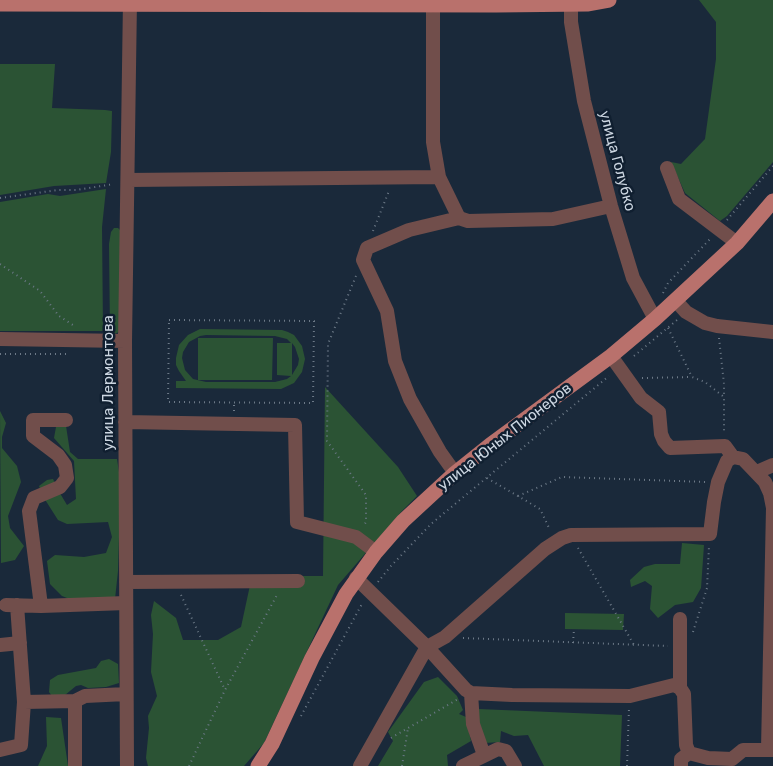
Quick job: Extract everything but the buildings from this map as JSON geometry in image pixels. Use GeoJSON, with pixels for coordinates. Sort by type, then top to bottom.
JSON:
{"type":"FeatureCollection","features":[{"type":"Feature","properties":{"kind":"main road"},"geometry":{"type":"LineString","coordinates":[[0,4],[110,5],[130,2],[587,4],[609,0]]}},
{"type":"Feature","properties":{"kind":"main road","name":"улица Юных Пионеров"},"geometry":{"type":"LineString","coordinates":[[259,766],[272,744],[312,658],[346,594],[376,552],[403,521],[454,473],[615,362],[655,319],[674,304],[737,243],[773,202]]}},
{"type":"Feature","properties":{"kind":"street","name":"улица Лермонтова"},"geometry":{"type":"LineString","coordinates":[[126,766],[125,341],[130,2]]}},
{"type":"Feature","properties":{"kind":"street"},"geometry":{"type":"LineString","coordinates":[[426,3],[433,142],[439,177],[459,218]]}},
{"type":"Feature","properties":{"kind":"street","name":"улица Голубко"},"geometry":{"type":"LineString","coordinates":[[571,4],[571,22],[584,101],[611,206],[633,278],[655,319]]}},
{"type":"Feature","properties":{"kind":"street"},"geometry":{"type":"LineString","coordinates":[[667,168],[680,199],[737,243]]}},
{"type":"Feature","properties":{"kind":"street"},"geometry":{"type":"LineString","coordinates":[[128,180],[439,177]]}},
{"type":"Feature","properties":{"kind":"street"},"geometry":{"type":"LineString","coordinates":[[454,473],[410,399],[396,361],[387,312],[365,254],[409,230],[459,218],[468,222],[553,219],[611,206]]}},
{"type":"Feature","properties":{"kind":"street"},"geometry":{"type":"LineString","coordinates":[[674,304],[705,323],[773,332]]}},
{"type":"Feature","properties":{"kind":"street"},"geometry":{"type":"LineString","coordinates":[[0,340],[125,341]]}},
{"type":"Feature","properties":{"kind":"street"},"geometry":{"type":"LineString","coordinates":[[615,362],[641,398],[659,412],[661,434],[670,448],[729,452],[743,458],[758,472],[765,482],[770,493],[773,508],[770,749],[744,750],[732,762],[689,753]]}},
{"type":"Feature","properties":{"kind":"street"},"geometry":{"type":"LineString","coordinates":[[41,606],[28,511],[34,498],[60,487],[67,478],[65,465],[58,455],[33,436],[33,420],[66,420]]}},
{"type":"Feature","properties":{"kind":"street"},"geometry":{"type":"LineString","coordinates":[[125,422],[295,425],[296,522],[356,537],[376,552]]}},
{"type":"Feature","properties":{"kind":"street"},"geometry":{"type":"LineString","coordinates":[[360,766],[427,647],[445,637],[545,549],[562,538],[571,535],[710,534],[718,482],[729,452]]}},
{"type":"Feature","properties":{"kind":"street"},"geometry":{"type":"LineString","coordinates":[[758,472],[773,465]]}},
{"type":"Feature","properties":{"kind":"street"},"geometry":{"type":"LineString","coordinates":[[356,578],[427,647],[469,692],[473,724],[484,756]]}},
{"type":"Feature","properties":{"kind":"street"},"geometry":{"type":"LineString","coordinates":[[126,582],[291,581]]}},
{"type":"Feature","properties":{"kind":"street"},"geometry":{"type":"LineString","coordinates":[[0,750],[21,746],[24,702],[20,643],[12,605],[41,606],[126,603]]}},
{"type":"Feature","properties":{"kind":"street"},"geometry":{"type":"LineString","coordinates":[[680,619],[680,688]]}},
{"type":"Feature","properties":{"kind":"street"},"geometry":{"type":"LineString","coordinates":[[0,645],[20,643]]}},
{"type":"Feature","properties":{"kind":"street"},"geometry":{"type":"LineString","coordinates":[[469,692],[512,695],[630,696],[674,685],[680,688],[684,694],[686,745],[689,753]]}},
{"type":"Feature","properties":{"kind":"street"},"geometry":{"type":"LineString","coordinates":[[24,702],[75,701],[85,696],[126,694]]}},
{"type":"Feature","properties":{"kind":"street"},"geometry":{"type":"LineString","coordinates":[[75,701],[75,766]]}},
{"type":"Feature","properties":{"kind":"street"},"geometry":{"type":"LineString","coordinates":[[463,766],[498,749],[506,751],[515,766]]}},
{"type":"Feature","properties":{"kind":"street"},"geometry":{"type":"LineString","coordinates":[[681,766],[681,759],[689,753]]}},
{"type":"Feature","properties":{"kind":"path"},"geometry":{"type":"LineString","coordinates":[[692,377],[668,328],[674,304],[668,283],[719,229],[773,166]]}},
{"type":"Feature","properties":{"kind":"path"},"geometry":{"type":"LineString","coordinates":[[356,537],[366,522],[366,495],[327,441],[328,344],[395,178]]}},
{"type":"Feature","properties":{"kind":"path"},"geometry":{"type":"LineString","coordinates":[[0,198],[58,190],[76,190],[128,180]]}},
{"type":"Feature","properties":{"kind":"path"},"geometry":{"type":"LineString","coordinates":[[0,264],[40,291],[59,316],[96,340]]}},
{"type":"Feature","properties":{"kind":"path"},"geometry":{"type":"LineString","coordinates":[[169,320],[314,321],[313,403],[168,402],[169,320]]}},
{"type":"Feature","properties":{"kind":"path"},"geometry":{"type":"LineString","coordinates":[[717,326],[729,452]]}},
{"type":"Feature","properties":{"kind":"path"},"geometry":{"type":"LineString","coordinates":[[298,721],[353,618],[370,591],[390,567],[431,524],[487,478],[615,362],[668,328]]}},
{"type":"Feature","properties":{"kind":"path"},"geometry":{"type":"LineString","coordinates":[[0,354],[76,354]]}},
{"type":"Feature","properties":{"kind":"path"},"geometry":{"type":"LineString","coordinates":[[630,383],[638,378],[692,377],[705,382],[724,397]]}},
{"type":"Feature","properties":{"kind":"path"},"geometry":{"type":"LineString","coordinates":[[518,496],[562,477],[718,482]]}},
{"type":"Feature","properties":{"kind":"path"},"geometry":{"type":"LineString","coordinates":[[487,478],[540,509],[556,542]]}},
{"type":"Feature","properties":{"kind":"path"},"geometry":{"type":"LineString","coordinates":[[445,637],[634,645],[680,646],[688,644],[707,588],[710,534]]}},
{"type":"Feature","properties":{"kind":"path"},"geometry":{"type":"LineString","coordinates":[[571,535],[634,645]]}},
{"type":"Feature","properties":{"kind":"path"},"geometry":{"type":"LineString","coordinates":[[189,766],[225,690],[291,581]]}},
{"type":"Feature","properties":{"kind":"path"},"geometry":{"type":"LineString","coordinates":[[175,582],[225,690]]}},
{"type":"Feature","properties":{"kind":"path"},"geometry":{"type":"LineString","coordinates":[[573,643],[574,629]]}},
{"type":"Feature","properties":{"kind":"path"},"geometry":{"type":"LineString","coordinates":[[390,739],[469,692]]}},
{"type":"Feature","properties":{"kind":"path"},"geometry":{"type":"LineString","coordinates":[[626,766],[630,696]]}},
{"type":"Feature","properties":{"kind":"path"},"geometry":{"type":"LineString","coordinates":[[402,766],[408,728]]}},
{"type":"Feature","properties":{"kind":"green space"},"geometry":{"type":"Polygon","coordinates":[[[699,0],[773,0],[773,162],[727,216],[720,221],[685,193],[671,162],[681,164],[705,139],[716,59],[716,22],[699,0]]]}},
{"type":"Feature","properties":{"kind":"green space"},"geometry":{"type":"Polygon","coordinates":[[[0,64],[55,64],[52,108],[112,111],[111,152],[106,183],[54,186],[0,195],[0,64]]]}},
{"type":"Feature","properties":{"kind":"green space"},"geometry":{"type":"Polygon","coordinates":[[[106,189],[102,227],[103,331],[0,331],[0,202],[48,194],[60,196],[106,189]]]}},
{"type":"Feature","properties":{"kind":"green space"},"geometry":{"type":"Polygon","coordinates":[[[114,228],[118,228],[122,232],[119,332],[112,335],[110,331],[109,244],[111,232],[114,228]]]}},
{"type":"Feature","properties":{"kind":"green space"},"geometry":{"type":"Polygon","coordinates":[[[200,329],[282,330],[294,335],[302,346],[305,359],[302,372],[294,383],[281,389],[176,388],[176,381],[186,381],[176,365],[176,358],[179,345],[188,335],[200,329]],[[206,335],[189,342],[183,352],[182,358],[185,370],[193,379],[206,382],[275,382],[291,376],[277,375],[277,343],[291,343],[287,339],[275,336],[206,335]],[[292,343],[292,375],[299,359],[292,343]]]}},
{"type":"Feature","properties":{"kind":"green space"},"geometry":{"type":"Polygon","coordinates":[[[198,338],[273,338],[272,380],[198,380],[198,338]]]}},
{"type":"Feature","properties":{"kind":"green space"},"geometry":{"type":"Polygon","coordinates":[[[325,387],[398,467],[417,496],[338,585],[264,743],[244,766],[148,766],[146,758],[149,728],[148,716],[157,696],[151,672],[153,634],[151,615],[154,601],[176,618],[183,640],[218,640],[241,627],[252,576],[323,576],[325,387]]]}},
{"type":"Feature","properties":{"kind":"green space"},"geometry":{"type":"Polygon","coordinates":[[[0,411],[6,423],[2,437],[2,448],[17,466],[21,482],[8,516],[10,528],[24,546],[15,560],[1,563],[0,411]]]}},
{"type":"Feature","properties":{"kind":"green space"},"geometry":{"type":"Polygon","coordinates":[[[66,426],[70,452],[78,459],[117,459],[120,503],[118,571],[115,599],[72,600],[62,596],[50,584],[47,561],[55,555],[84,557],[106,553],[112,537],[108,522],[67,524],[58,520],[39,486],[47,480],[53,479],[67,505],[76,499],[74,461],[54,438],[56,427],[66,426]]]}},
{"type":"Feature","properties":{"kind":"green space"},"geometry":{"type":"Polygon","coordinates":[[[682,543],[704,545],[701,588],[693,602],[675,605],[658,618],[650,609],[652,586],[645,581],[631,587],[630,580],[644,567],[655,564],[680,564],[682,543]]]}},
{"type":"Feature","properties":{"kind":"green space"},"geometry":{"type":"Polygon","coordinates":[[[565,613],[624,614],[623,630],[565,629],[565,613]]]}},
{"type":"Feature","properties":{"kind":"green space"},"geometry":{"type":"Polygon","coordinates":[[[109,659],[118,664],[119,683],[106,687],[88,688],[81,685],[76,686],[65,695],[52,696],[49,692],[50,680],[58,675],[96,668],[101,661],[109,659]]]}},
{"type":"Feature","properties":{"kind":"green space"},"geometry":{"type":"Polygon","coordinates":[[[438,677],[457,696],[463,710],[459,714],[466,717],[471,741],[447,755],[448,766],[378,766],[393,741],[388,732],[424,682],[438,677]]]}},
{"type":"Feature","properties":{"kind":"green space"},"geometry":{"type":"Polygon","coordinates":[[[478,709],[622,715],[620,766],[544,766],[528,735],[514,736],[501,731],[500,742],[485,743],[477,719],[478,709]]]}},
{"type":"Feature","properties":{"kind":"green space"},"geometry":{"type":"Polygon","coordinates":[[[46,717],[61,718],[68,766],[38,766],[47,746],[46,717]]]}}]}
